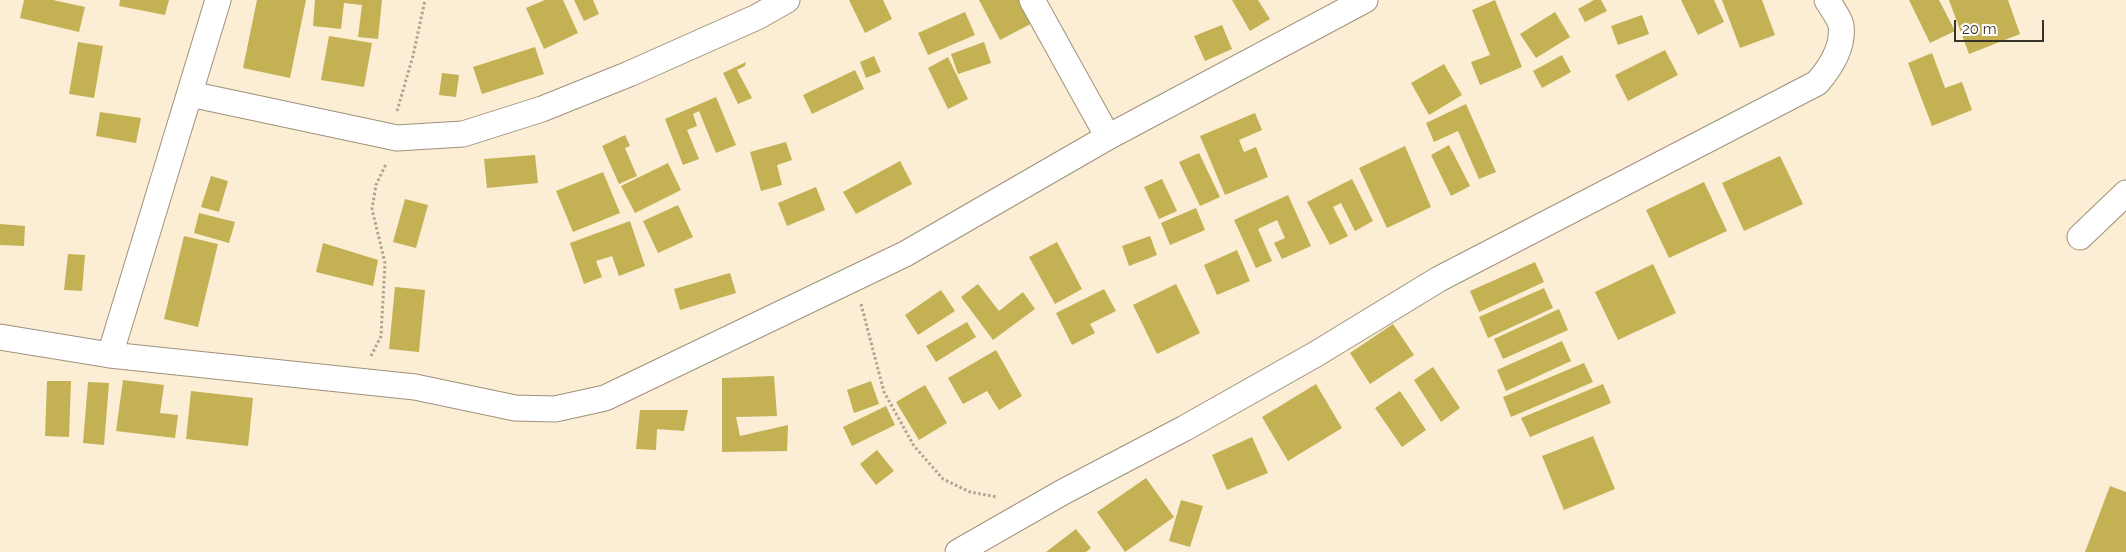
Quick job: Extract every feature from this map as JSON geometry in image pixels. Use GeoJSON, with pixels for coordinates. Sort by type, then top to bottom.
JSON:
{"type":"FeatureCollection","features":[{"type":"Feature","properties":{"kind":"street"},"geometry":{"type":"LineString","coordinates":[[110,356],[218,0]]}},
{"type":"Feature","properties":{"kind":"street"},"geometry":{"type":"LineString","coordinates":[[190,94],[394,138],[463,134],[542,109],[639,70],[757,17],[787,0]]}},
{"type":"Feature","properties":{"kind":"street"},"geometry":{"type":"LineString","coordinates":[[1032,0],[1108,137]]}},
{"type":"Feature","properties":{"kind":"street"},"geometry":{"type":"LineString","coordinates":[[0,337],[110,356],[415,387],[515,408],[555,409],[605,398],[905,254],[1341,6],[1365,0]]}},
{"type":"Feature","properties":{"kind":"street"},"geometry":{"type":"LineString","coordinates":[[958,552],[1063,492],[1185,428],[1316,354],[1439,278],[1817,83],[1831,66],[1838,47],[1841,24],[1827,0]]}},
{"type":"Feature","properties":{"kind":"street"},"geometry":{"type":"LineString","coordinates":[[2080,237],[2126,193]]}},
{"type":"Feature","properties":{"kind":"path"},"geometry":{"type":"LineString","coordinates":[[359,380],[381,336],[385,263],[372,209],[376,185],[394,138],[425,0]]}},
{"type":"Feature","properties":{"kind":"path"},"geometry":{"type":"LineString","coordinates":[[854,277],[884,392],[914,446],[943,479],[970,492],[1003,498]]}},
{"type":"Feature","properties":{"kind":"building"},"geometry":{"type":"Polygon","coordinates":[[[24,0],[53,0],[85,7],[79,32],[20,18],[24,0]]]}},
{"type":"Feature","properties":{"kind":"building"},"geometry":{"type":"Polygon","coordinates":[[[120,0],[169,0],[165,15],[119,6],[120,0]]]}},
{"type":"Feature","properties":{"kind":"building"},"geometry":{"type":"Polygon","coordinates":[[[257,0],[306,0],[290,78],[243,68],[257,0]]]}},
{"type":"Feature","properties":{"kind":"building"},"geometry":{"type":"Polygon","coordinates":[[[315,0],[382,0],[378,39],[358,37],[362,5],[344,3],[341,29],[313,26],[315,0]]]}},
{"type":"Feature","properties":{"kind":"building"},"geometry":{"type":"Polygon","coordinates":[[[545,0],[563,0],[578,33],[544,49],[526,8],[545,0]]]}},
{"type":"Feature","properties":{"kind":"building"},"geometry":{"type":"Polygon","coordinates":[[[574,0],[593,0],[599,14],[584,21],[574,0]]]}},
{"type":"Feature","properties":{"kind":"building"},"geometry":{"type":"Polygon","coordinates":[[[849,0],[883,0],[892,19],[865,33],[849,0]]]}},
{"type":"Feature","properties":{"kind":"building"},"geometry":{"type":"Polygon","coordinates":[[[979,0],[1032,0],[1042,18],[1000,40],[979,0]]]}},
{"type":"Feature","properties":{"kind":"building"},"geometry":{"type":"Polygon","coordinates":[[[1232,0],[1258,0],[1270,19],[1250,31],[1232,0]]]}},
{"type":"Feature","properties":{"kind":"building"},"geometry":{"type":"Polygon","coordinates":[[[1495,0],[1522,67],[1480,85],[1471,62],[1490,55],[1472,10],[1495,0]]]}},
{"type":"Feature","properties":{"kind":"building"},"geometry":{"type":"Polygon","coordinates":[[[1594,0],[1601,0],[1607,11],[1585,22],[1578,9],[1594,0]]]}},
{"type":"Feature","properties":{"kind":"building"},"geometry":{"type":"Polygon","coordinates":[[[1681,0],[1714,0],[1724,22],[1698,35],[1681,0]]]}},
{"type":"Feature","properties":{"kind":"building"},"geometry":{"type":"Polygon","coordinates":[[[1722,0],[1762,0],[1775,35],[1740,48],[1722,0]]]}},
{"type":"Feature","properties":{"kind":"building"},"geometry":{"type":"Polygon","coordinates":[[[1909,0],[1939,0],[1955,31],[1930,43],[1909,0]]]}},
{"type":"Feature","properties":{"kind":"building"},"geometry":{"type":"Polygon","coordinates":[[[1949,0],[2008,0],[2020,34],[1969,54],[1949,0]]]}},
{"type":"Feature","properties":{"kind":"building"},"geometry":{"type":"Polygon","coordinates":[[[965,12],[975,35],[928,55],[918,33],[965,12]]]}},
{"type":"Feature","properties":{"kind":"building"},"geometry":{"type":"Polygon","coordinates":[[[1555,12],[1570,37],[1536,58],[1520,34],[1555,12]]]}},
{"type":"Feature","properties":{"kind":"building"},"geometry":{"type":"Polygon","coordinates":[[[1642,15],[1649,34],[1618,45],[1611,26],[1642,15]]]}},
{"type":"Feature","properties":{"kind":"building"},"geometry":{"type":"Polygon","coordinates":[[[1222,25],[1232,49],[1205,61],[1194,36],[1222,25]]]}},
{"type":"Feature","properties":{"kind":"building"},"geometry":{"type":"Polygon","coordinates":[[[329,36],[372,43],[364,87],[321,80],[329,36]]]}},
{"type":"Feature","properties":{"kind":"building"},"geometry":{"type":"Polygon","coordinates":[[[78,42],[103,46],[94,98],[69,94],[78,42]]]}},
{"type":"Feature","properties":{"kind":"building"},"geometry":{"type":"Polygon","coordinates":[[[984,42],[991,63],[958,74],[951,54],[984,42]]]}},
{"type":"Feature","properties":{"kind":"building"},"geometry":{"type":"Polygon","coordinates":[[[535,47],[544,74],[482,94],[473,67],[535,47]]]}},
{"type":"Feature","properties":{"kind":"building"},"geometry":{"type":"Polygon","coordinates":[[[1665,50],[1678,75],[1628,101],[1615,75],[1665,50]]]}},
{"type":"Feature","properties":{"kind":"building"},"geometry":{"type":"Polygon","coordinates":[[[1932,53],[1945,88],[1962,82],[1972,110],[1932,126],[1908,63],[1932,53]]]}},
{"type":"Feature","properties":{"kind":"building"},"geometry":{"type":"Polygon","coordinates":[[[1562,55],[1571,72],[1542,88],[1533,71],[1562,55]]]}},
{"type":"Feature","properties":{"kind":"building"},"geometry":{"type":"Polygon","coordinates":[[[874,56],[881,72],[866,78],[860,62],[874,56]]]}},
{"type":"Feature","properties":{"kind":"building"},"geometry":{"type":"Polygon","coordinates":[[[948,57],[968,99],[948,109],[928,68],[948,57]]]}},
{"type":"Feature","properties":{"kind":"building"},"geometry":{"type":"Polygon","coordinates":[[[746,62],[745,66],[737,70],[752,98],[738,104],[723,73],[746,62]]]}},
{"type":"Feature","properties":{"kind":"building"},"geometry":{"type":"Polygon","coordinates":[[[1444,64],[1462,95],[1429,115],[1411,83],[1444,64]]]}},
{"type":"Feature","properties":{"kind":"building"},"geometry":{"type":"Polygon","coordinates":[[[855,70],[864,89],[812,114],[803,95],[855,70]]]}},
{"type":"Feature","properties":{"kind":"building"},"geometry":{"type":"Polygon","coordinates":[[[442,73],[459,75],[456,97],[439,95],[442,73]]]}},
{"type":"Feature","properties":{"kind":"building"},"geometry":{"type":"Polygon","coordinates":[[[716,97],[736,145],[716,153],[699,111],[693,114],[697,126],[687,130],[699,159],[683,165],[665,119],[716,97]]]}},
{"type":"Feature","properties":{"kind":"building"},"geometry":{"type":"Polygon","coordinates":[[[1466,104],[1496,172],[1479,179],[1458,131],[1434,142],[1426,123],[1466,104]]]}},
{"type":"Feature","properties":{"kind":"building"},"geometry":{"type":"Polygon","coordinates":[[[100,112],[141,118],[136,143],[96,136],[100,112]]]}},
{"type":"Feature","properties":{"kind":"building"},"geometry":{"type":"Polygon","coordinates":[[[1255,113],[1262,130],[1239,140],[1244,152],[1256,147],[1268,177],[1225,195],[1200,136],[1255,113]]]}},
{"type":"Feature","properties":{"kind":"building"},"geometry":{"type":"Polygon","coordinates":[[[625,135],[630,146],[625,148],[637,176],[619,184],[602,146],[625,135]]]}},
{"type":"Feature","properties":{"kind":"building"},"geometry":{"type":"Polygon","coordinates":[[[786,142],[792,160],[777,165],[782,185],[761,191],[750,152],[786,142]]]}},
{"type":"Feature","properties":{"kind":"building"},"geometry":{"type":"Polygon","coordinates":[[[1449,145],[1470,186],[1451,196],[1431,155],[1449,145]]]}},
{"type":"Feature","properties":{"kind":"building"},"geometry":{"type":"Polygon","coordinates":[[[1405,146],[1431,207],[1387,228],[1359,168],[1405,146]]]}},
{"type":"Feature","properties":{"kind":"building"},"geometry":{"type":"Polygon","coordinates":[[[1199,153],[1220,197],[1200,206],[1179,162],[1199,153]]]}},
{"type":"Feature","properties":{"kind":"building"},"geometry":{"type":"Polygon","coordinates":[[[535,155],[538,183],[487,188],[484,159],[535,155]]]}},
{"type":"Feature","properties":{"kind":"building"},"geometry":{"type":"Polygon","coordinates":[[[1780,156],[1803,204],[1744,231],[1722,183],[1780,156]]]}},
{"type":"Feature","properties":{"kind":"building"},"geometry":{"type":"Polygon","coordinates":[[[900,161],[912,184],[856,214],[843,192],[900,161]]]}},
{"type":"Feature","properties":{"kind":"building"},"geometry":{"type":"Polygon","coordinates":[[[668,163],[681,190],[635,213],[621,186],[668,163]]]}},
{"type":"Feature","properties":{"kind":"building"},"geometry":{"type":"Polygon","coordinates":[[[603,172],[620,213],[573,232],[556,191],[603,172]]]}},
{"type":"Feature","properties":{"kind":"building"},"geometry":{"type":"Polygon","coordinates":[[[211,176],[228,181],[219,212],[201,207],[211,176]]]}},
{"type":"Feature","properties":{"kind":"building"},"geometry":{"type":"Polygon","coordinates":[[[1162,179],[1177,211],[1159,219],[1144,187],[1162,179]]]}},
{"type":"Feature","properties":{"kind":"building"},"geometry":{"type":"Polygon","coordinates":[[[1352,179],[1373,221],[1355,231],[1341,203],[1333,207],[1348,236],[1330,245],[1307,202],[1352,179]]]}},
{"type":"Feature","properties":{"kind":"building"},"geometry":{"type":"Polygon","coordinates":[[[1704,182],[1727,231],[1669,258],[1646,210],[1704,182]]]}},
{"type":"Feature","properties":{"kind":"building"},"geometry":{"type":"Polygon","coordinates":[[[816,187],[825,210],[787,226],[778,203],[816,187]]]}},
{"type":"Feature","properties":{"kind":"building"},"geometry":{"type":"Polygon","coordinates":[[[1288,195],[1311,246],[1282,259],[1274,243],[1285,238],[1277,220],[1258,229],[1272,261],[1256,268],[1234,220],[1288,195]]]}},
{"type":"Feature","properties":{"kind":"building"},"geometry":{"type":"Polygon","coordinates":[[[405,199],[428,205],[416,248],[393,242],[405,199]]]}},
{"type":"Feature","properties":{"kind":"building"},"geometry":{"type":"Polygon","coordinates":[[[678,205],[693,237],[658,253],[643,221],[678,205]]]}},
{"type":"Feature","properties":{"kind":"building"},"geometry":{"type":"Polygon","coordinates":[[[1196,208],[1205,230],[1170,245],[1161,223],[1196,208]]]}},
{"type":"Feature","properties":{"kind":"building"},"geometry":{"type":"Polygon","coordinates":[[[199,213],[235,222],[229,243],[194,233],[199,213]]]}},
{"type":"Feature","properties":{"kind":"building"},"geometry":{"type":"Polygon","coordinates":[[[630,221],[645,266],[619,276],[612,256],[596,261],[602,277],[584,284],[570,243],[630,221]]]}},
{"type":"Feature","properties":{"kind":"building"},"geometry":{"type":"Polygon","coordinates":[[[0,224],[25,226],[24,246],[0,245],[0,224]]]}},
{"type":"Feature","properties":{"kind":"building"},"geometry":{"type":"Polygon","coordinates":[[[184,236],[218,244],[198,327],[164,319],[184,236]]]}},
{"type":"Feature","properties":{"kind":"building"},"geometry":{"type":"Polygon","coordinates":[[[1150,236],[1157,255],[1129,266],[1122,246],[1150,236]]]}},
{"type":"Feature","properties":{"kind":"building"},"geometry":{"type":"Polygon","coordinates":[[[1057,242],[1082,289],[1055,304],[1029,257],[1057,242]]]}},
{"type":"Feature","properties":{"kind":"building"},"geometry":{"type":"Polygon","coordinates":[[[323,243],[378,260],[373,286],[316,272],[323,243]]]}},
{"type":"Feature","properties":{"kind":"building"},"geometry":{"type":"Polygon","coordinates":[[[1237,250],[1250,281],[1217,295],[1204,265],[1237,250]]]}},
{"type":"Feature","properties":{"kind":"building"},"geometry":{"type":"Polygon","coordinates":[[[68,254],[85,255],[82,291],[64,290],[68,254]]]}},
{"type":"Feature","properties":{"kind":"building"},"geometry":{"type":"Polygon","coordinates":[[[1535,262],[1544,282],[1479,312],[1470,291],[1535,262]]]}},
{"type":"Feature","properties":{"kind":"building"},"geometry":{"type":"Polygon","coordinates":[[[1653,264],[1676,313],[1618,340],[1595,292],[1653,264]]]}},
{"type":"Feature","properties":{"kind":"building"},"geometry":{"type":"Polygon","coordinates":[[[730,273],[736,293],[680,310],[674,289],[730,273]]]}},
{"type":"Feature","properties":{"kind":"building"},"geometry":{"type":"Polygon","coordinates":[[[978,284],[999,311],[1023,292],[1035,309],[993,340],[961,297],[978,284]]]}},
{"type":"Feature","properties":{"kind":"building"},"geometry":{"type":"Polygon","coordinates":[[[1176,284],[1200,333],[1157,354],[1133,305],[1176,284]]]}},
{"type":"Feature","properties":{"kind":"building"},"geometry":{"type":"Polygon","coordinates":[[[395,287],[425,290],[419,352],[389,349],[395,287]]]}},
{"type":"Feature","properties":{"kind":"building"},"geometry":{"type":"Polygon","coordinates":[[[1544,288],[1553,308],[1488,338],[1479,317],[1544,288]]]}},
{"type":"Feature","properties":{"kind":"building"},"geometry":{"type":"Polygon","coordinates":[[[1104,289],[1116,311],[1090,324],[1095,333],[1072,345],[1056,313],[1104,289]]]}},
{"type":"Feature","properties":{"kind":"building"},"geometry":{"type":"Polygon","coordinates":[[[941,290],[955,311],[918,335],[905,315],[941,290]]]}},
{"type":"Feature","properties":{"kind":"building"},"geometry":{"type":"Polygon","coordinates":[[[1559,309],[1568,330],[1503,359],[1494,339],[1559,309]]]}},
{"type":"Feature","properties":{"kind":"building"},"geometry":{"type":"Polygon","coordinates":[[[967,322],[976,337],[936,362],[926,346],[967,322]]]}},
{"type":"Feature","properties":{"kind":"building"},"geometry":{"type":"Polygon","coordinates":[[[1393,324],[1414,355],[1370,384],[1350,353],[1393,324]]]}},
{"type":"Feature","properties":{"kind":"building"},"geometry":{"type":"Polygon","coordinates":[[[1562,341],[1571,361],[1506,391],[1497,370],[1562,341]]]}},
{"type":"Feature","properties":{"kind":"building"},"geometry":{"type":"Polygon","coordinates":[[[996,350],[1022,396],[999,410],[987,391],[963,404],[948,378],[996,350]]]}},
{"type":"Feature","properties":{"kind":"building"},"geometry":{"type":"Polygon","coordinates":[[[1584,363],[1593,382],[1511,417],[1503,397],[1584,363]]]}},
{"type":"Feature","properties":{"kind":"building"},"geometry":{"type":"Polygon","coordinates":[[[1433,367],[1460,408],[1441,422],[1414,380],[1433,367]]]}},
{"type":"Feature","properties":{"kind":"building"},"geometry":{"type":"Polygon","coordinates":[[[774,376],[777,416],[736,417],[740,436],[788,425],[787,451],[722,452],[722,378],[774,376]]]}},
{"type":"Feature","properties":{"kind":"building"},"geometry":{"type":"Polygon","coordinates":[[[123,380],[164,385],[160,413],[178,415],[175,438],[116,431],[123,380]]]}},
{"type":"Feature","properties":{"kind":"building"},"geometry":{"type":"Polygon","coordinates":[[[47,381],[71,381],[69,437],[45,436],[47,381]]]}},
{"type":"Feature","properties":{"kind":"building"},"geometry":{"type":"Polygon","coordinates":[[[871,381],[879,404],[854,413],[847,390],[871,381]]]}},
{"type":"Feature","properties":{"kind":"building"},"geometry":{"type":"Polygon","coordinates":[[[88,382],[109,383],[104,445],[83,443],[88,382]]]}},
{"type":"Feature","properties":{"kind":"building"},"geometry":{"type":"Polygon","coordinates":[[[1316,384],[1342,428],[1288,461],[1262,417],[1316,384]]]}},
{"type":"Feature","properties":{"kind":"building"},"geometry":{"type":"Polygon","coordinates":[[[1603,384],[1611,403],[1530,437],[1521,418],[1603,384]]]}},
{"type":"Feature","properties":{"kind":"building"},"geometry":{"type":"Polygon","coordinates":[[[925,385],[947,423],[919,440],[896,402],[925,385]]]}},
{"type":"Feature","properties":{"kind":"building"},"geometry":{"type":"Polygon","coordinates":[[[191,391],[253,398],[248,446],[186,439],[191,391]]]}},
{"type":"Feature","properties":{"kind":"building"},"geometry":{"type":"Polygon","coordinates":[[[1400,391],[1426,430],[1402,447],[1375,408],[1400,391]]]}},
{"type":"Feature","properties":{"kind":"building"},"geometry":{"type":"Polygon","coordinates":[[[886,406],[895,425],[852,446],[843,427],[886,406]]]}},
{"type":"Feature","properties":{"kind":"building"},"geometry":{"type":"Polygon","coordinates":[[[640,410],[688,410],[684,431],[657,429],[656,450],[636,449],[640,410]]]}},
{"type":"Feature","properties":{"kind":"building"},"geometry":{"type":"Polygon","coordinates":[[[1593,436],[1615,489],[1564,510],[1542,456],[1593,436]]]}},
{"type":"Feature","properties":{"kind":"building"},"geometry":{"type":"Polygon","coordinates":[[[1252,437],[1268,473],[1227,490],[1212,455],[1252,437]]]}},
{"type":"Feature","properties":{"kind":"building"},"geometry":{"type":"Polygon","coordinates":[[[877,450],[894,471],[876,485],[860,464],[877,450]]]}},
{"type":"Feature","properties":{"kind":"building"},"geometry":{"type":"Polygon","coordinates":[[[1146,478],[1174,517],[1125,552],[1097,512],[1146,478]]]}},
{"type":"Feature","properties":{"kind":"building"},"geometry":{"type":"Polygon","coordinates":[[[2110,486],[2126,492],[2126,552],[2085,552],[2110,486]]]}},
{"type":"Feature","properties":{"kind":"building"},"geometry":{"type":"Polygon","coordinates":[[[1181,500],[1203,506],[1190,547],[1169,541],[1181,500]]]}},
{"type":"Feature","properties":{"kind":"building"},"geometry":{"type":"Polygon","coordinates":[[[1076,529],[1091,548],[1086,552],[1046,552],[1076,529]]]}}]}
